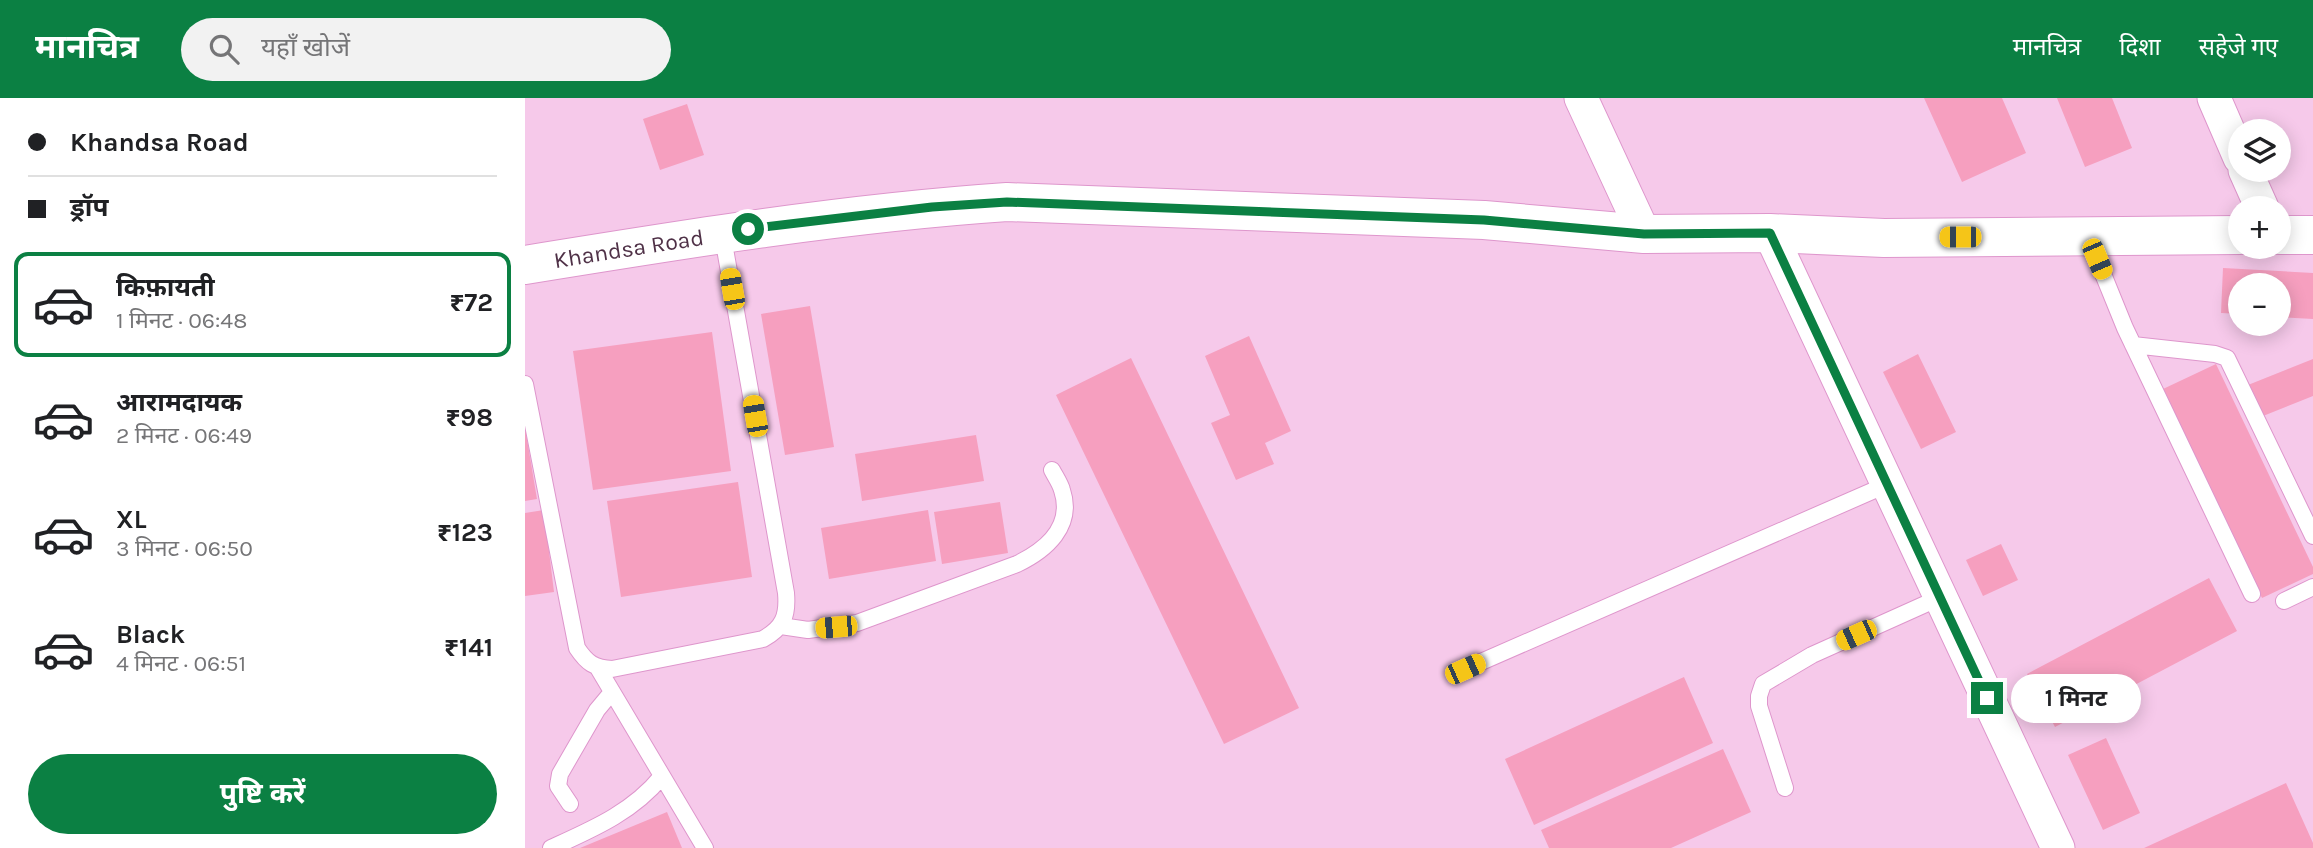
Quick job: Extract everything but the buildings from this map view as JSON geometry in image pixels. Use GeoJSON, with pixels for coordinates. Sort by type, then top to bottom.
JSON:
{"type":"FeatureCollection","features":[{"type":"Feature","properties":{"kind":"street"},"geometry":{"type":"LineString","coordinates":[[1581,98],[1644,234]]}},
{"type":"Feature","properties":{"kind":"street"},"geometry":{"type":"LineString","coordinates":[[2214,98],[2228,130]]}},
{"type":"Feature","properties":{"kind":"street","name":"Khandsa Road"},"geometry":{"type":"LineString","coordinates":[[525,265],[722,232],[932,207],[1007,202],[1484,220],[1644,234],[1770,233],[1884,238],[2228,235]]}},
{"type":"Feature","properties":{"kind":"street"},"geometry":{"type":"LineString","coordinates":[[1770,233],[2058,848]]}},
{"type":"Feature","properties":{"kind":"street"},"geometry":{"type":"LineString","coordinates":[[2291,235],[2313,235]]}},
{"type":"Feature","properties":{"kind":"lane"},"geometry":{"type":"LineString","coordinates":[[525,384],[577,648],[586,662],[598,668],[612,669],[763,639],[781,626],[787,608],[786,593],[722,232]]}},
{"type":"Feature","properties":{"kind":"lane"},"geometry":{"type":"LineString","coordinates":[[2087,236],[2133,345],[2252,594]]}},
{"type":"Feature","properties":{"kind":"lane"},"geometry":{"type":"LineString","coordinates":[[2133,345],[2215,354],[2227,358],[2313,536]]}},
{"type":"Feature","properties":{"kind":"lane"},"geometry":{"type":"LineString","coordinates":[[781,626],[808,630],[857,623],[1032,557],[1060,531],[1064,519],[1062,490],[1052,470]]}},
{"type":"Feature","properties":{"kind":"lane"},"geometry":{"type":"LineString","coordinates":[[1465,669],[1886,485]]}},
{"type":"Feature","properties":{"kind":"lane"},"geometry":{"type":"LineString","coordinates":[[2284,601],[2313,587]]}},
{"type":"Feature","properties":{"kind":"lane"},"geometry":{"type":"LineString","coordinates":[[1784,788],[1759,706],[1763,684],[1812,655],[1939,598]]}},
{"type":"Feature","properties":{"kind":"lane"},"geometry":{"type":"LineString","coordinates":[[598,668],[705,848]]}},
{"type":"Feature","properties":{"kind":"lane"},"geometry":{"type":"LineString","coordinates":[[570,804],[558,786],[560,774],[597,710],[612,692]]}},
{"type":"Feature","properties":{"kind":"lane"},"geometry":{"type":"LineString","coordinates":[[551,848],[624,812],[650,791],[662,776]]}},
{"type":"Feature","properties":{"kind":"route"},"geometry":{"type":"LineString","coordinates":[[748,229],[932,207],[1007,202],[1484,220],[1644,234],[1770,233],[1987,698]]}}]}
